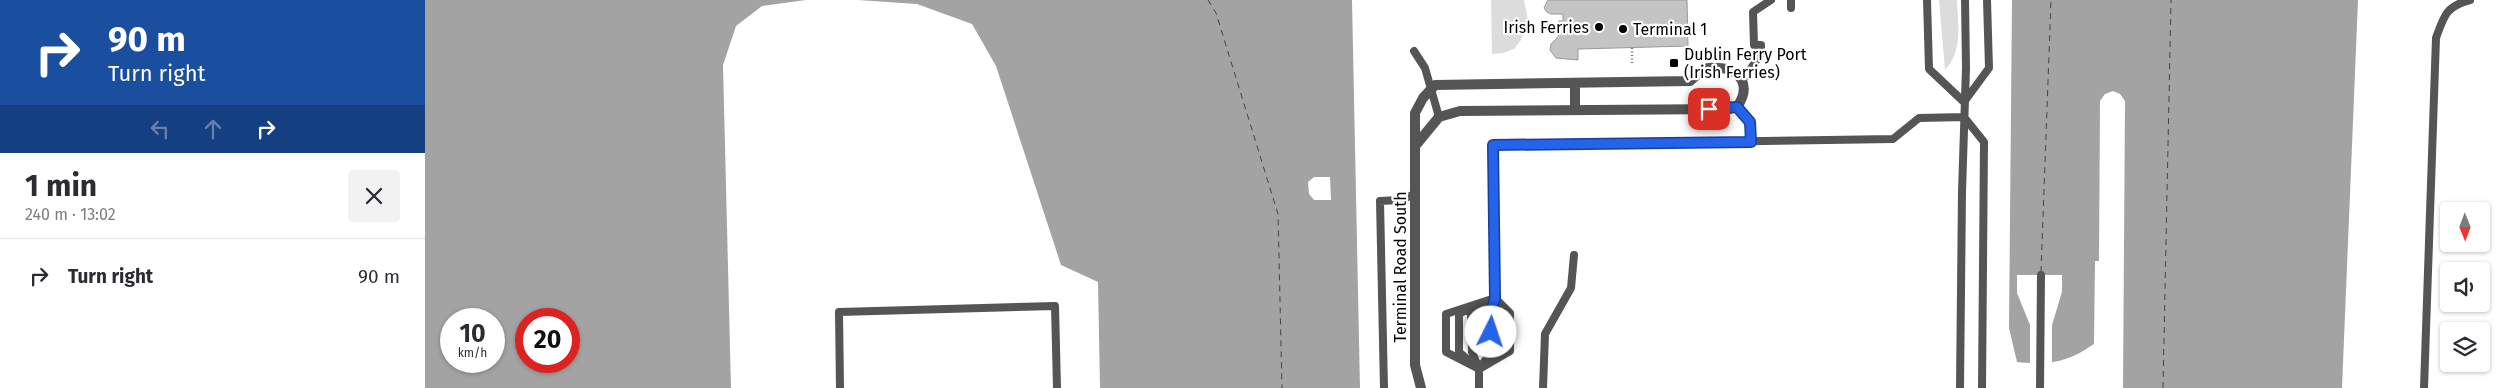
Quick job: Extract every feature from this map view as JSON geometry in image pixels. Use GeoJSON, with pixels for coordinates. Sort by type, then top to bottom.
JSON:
{"type":"FeatureCollection","features":[{"type":"Feature","properties":{"kind":"street"},"geometry":{"type":"LineString","coordinates":[[1416,145],[1439,116],[1460,111],[1737,107],[1742,100],[1742,81],[1738,74],[1729,68],[1707,68],[1690,81],[1435,85],[1431,89]]}},
{"type":"Feature","properties":{"kind":"street"},"geometry":{"type":"LineString","coordinates":[[1575,83],[1575,110]]}},
{"type":"Feature","properties":{"kind":"street","name":"Terminal Road South"},"geometry":{"type":"LineString","coordinates":[[1421,388],[1415,364],[1415,113],[1423,98],[1431,89]]}},
{"type":"Feature","properties":{"kind":"lane"},"geometry":{"type":"LineString","coordinates":[[1742,81],[1761,54],[1761,45],[1754,45],[1753,12],[1771,0]]}},
{"type":"Feature","properties":{"kind":"lane"},"geometry":{"type":"LineString","coordinates":[[1927,0],[1929,69],[1964,102]]}},
{"type":"Feature","properties":{"kind":"lane"},"geometry":{"type":"LineString","coordinates":[[1960,388],[1966,68],[1965,0]]}},
{"type":"Feature","properties":{"kind":"lane"},"geometry":{"type":"LineString","coordinates":[[1964,102],[1989,68],[1987,0]]}},
{"type":"Feature","properties":{"kind":"lane"},"geometry":{"type":"LineString","coordinates":[[2424,388],[2436,38],[2445,13],[2459,3],[2470,0]]}},
{"type":"Feature","properties":{"kind":"lane"},"geometry":{"type":"LineString","coordinates":[[1414,51],[1425,68],[1439,116]]}},
{"type":"Feature","properties":{"kind":"lane"},"geometry":{"type":"LineString","coordinates":[[1737,107],[1750,122],[1751,142]]}},
{"type":"Feature","properties":{"kind":"lane"},"geometry":{"type":"LineString","coordinates":[[1479,369],[1491,352],[1491,313],[1495,298],[1493,145],[1893,139],[1919,118],[1964,117]]}},
{"type":"Feature","properties":{"kind":"lane"},"geometry":{"type":"LineString","coordinates":[[1964,117],[1984,142],[1982,388]]}},
{"type":"Feature","properties":{"kind":"lane"},"geometry":{"type":"LineString","coordinates":[[1384,388],[1380,202],[1401,200],[1415,194]]}},
{"type":"Feature","properties":{"kind":"lane"},"geometry":{"type":"LineString","coordinates":[[1543,388],[1545,334],[1571,288],[1574,255]]}},
{"type":"Feature","properties":{"kind":"lane"},"geometry":{"type":"LineString","coordinates":[[2040,388],[2041,275]]}},
{"type":"Feature","properties":{"kind":"lane"},"geometry":{"type":"LineString","coordinates":[[1479,369],[1510,351],[1510,313],[1495,298]]}},
{"type":"Feature","properties":{"kind":"lane"},"geometry":{"type":"LineString","coordinates":[[1479,388],[1479,369],[1472,352],[1471,313],[1495,298]]}},
{"type":"Feature","properties":{"kind":"lane"},"geometry":{"type":"LineString","coordinates":[[1479,369],[1446,352],[1446,314],[1495,298]]}},
{"type":"Feature","properties":{"kind":"lane"},"geometry":{"type":"LineString","coordinates":[[1479,369],[1459,352],[1459,314],[1495,298]]}},
{"type":"Feature","properties":{"kind":"lane"},"geometry":{"type":"LineString","coordinates":[[840,388],[839,312],[1055,306],[1057,388]]}},
{"type":"Feature","properties":{"kind":"path"},"geometry":{"type":"LineString","coordinates":[[1632,48],[1632,63]]}},
{"type":"Feature","properties":{"kind":"shaded area"},"geometry":{"type":"Polygon","coordinates":[[[425,0],[806,0],[762,6],[736,26],[723,65],[731,388],[425,388],[425,0]]]}},
{"type":"Feature","properties":{"kind":"shaded area"},"geometry":{"type":"Polygon","coordinates":[[[858,0],[1352,0],[1360,388],[1100,388],[1098,282],[1061,265],[996,66],[972,24],[917,4],[858,0]]]}},
{"type":"Feature","properties":{"kind":"shaded area"},"geometry":{"type":"Polygon","coordinates":[[[1491,0],[1524,0],[1528,20],[1521,40],[1514,49],[1503,53],[1492,54],[1491,0]]]}},
{"type":"Feature","properties":{"kind":"shaded area"},"geometry":{"type":"Polygon","coordinates":[[[1939,0],[1957,0],[1957,46],[1951,63],[1945,70],[1939,0]]]}},
{"type":"Feature","properties":{"kind":"shaded area"},"geometry":{"type":"Polygon","coordinates":[[[2012,0],[2358,0],[2342,388],[2123,388],[2125,101],[2120,94],[2113,91],[2105,94],[2100,101],[2099,261],[2095,261],[2094,344],[2066,359],[2048,363],[2017,362],[2009,328],[2012,0]]]}},
{"type":"Feature","properties":{"kind":"pier"},"geometry":{"type":"Polygon","coordinates":[[[1314,177],[1330,177],[1331,200],[1314,200],[1309,194],[1308,182],[1314,177]]]}},
{"type":"Feature","properties":{"kind":"pier"},"geometry":{"type":"Polygon","coordinates":[[[2017,275],[2062,275],[2062,292],[2052,325],[2052,366],[2030,366],[2030,325],[2017,293],[2017,275]]]}},
{"type":"Feature","properties":{"kind":"building","name":"Terminal 1"},"geometry":{"type":"Polygon","coordinates":[[[1548,0],[1687,0],[1688,46],[1578,49],[1578,60],[1556,58],[1550,50],[1551,44],[1558,37],[1559,21],[1563,21],[1563,14],[1547,12],[1544,8],[1548,0]]]}},
{"type":"Feature","properties":{"kind":"ferry route"},"geometry":{"type":"LineString","coordinates":[[1208,0],[1216,13],[1278,214],[1282,388]]}},
{"type":"Feature","properties":{"kind":"ferry route"},"geometry":{"type":"LineString","coordinates":[[2041,272],[2051,0]]}},
{"type":"Feature","properties":{"kind":"ferry route"},"geometry":{"type":"LineString","coordinates":[[2163,388],[2171,0]]}},
{"type":"Feature","properties":{"kind":"place","name":"Irish Ferries"},"geometry":{"type":"Point","coordinates":[1599,27]}},
{"type":"Feature","properties":{"kind":"place","name":"Terminal 1"},"geometry":{"type":"Point","coordinates":[1623,29]}},
{"type":"Feature","properties":{"kind":"place","name":"Dublin Ferry Port (Irish Ferries)"},"geometry":{"type":"Point","coordinates":[1674,63]}},
{"type":"Feature","properties":{"kind":"route"},"geometry":{"type":"LineString","coordinates":[[1491,332],[1491,313],[1495,298],[1493,145],[1751,142],[1750,122],[1737,107],[1709,109]]}}]}
